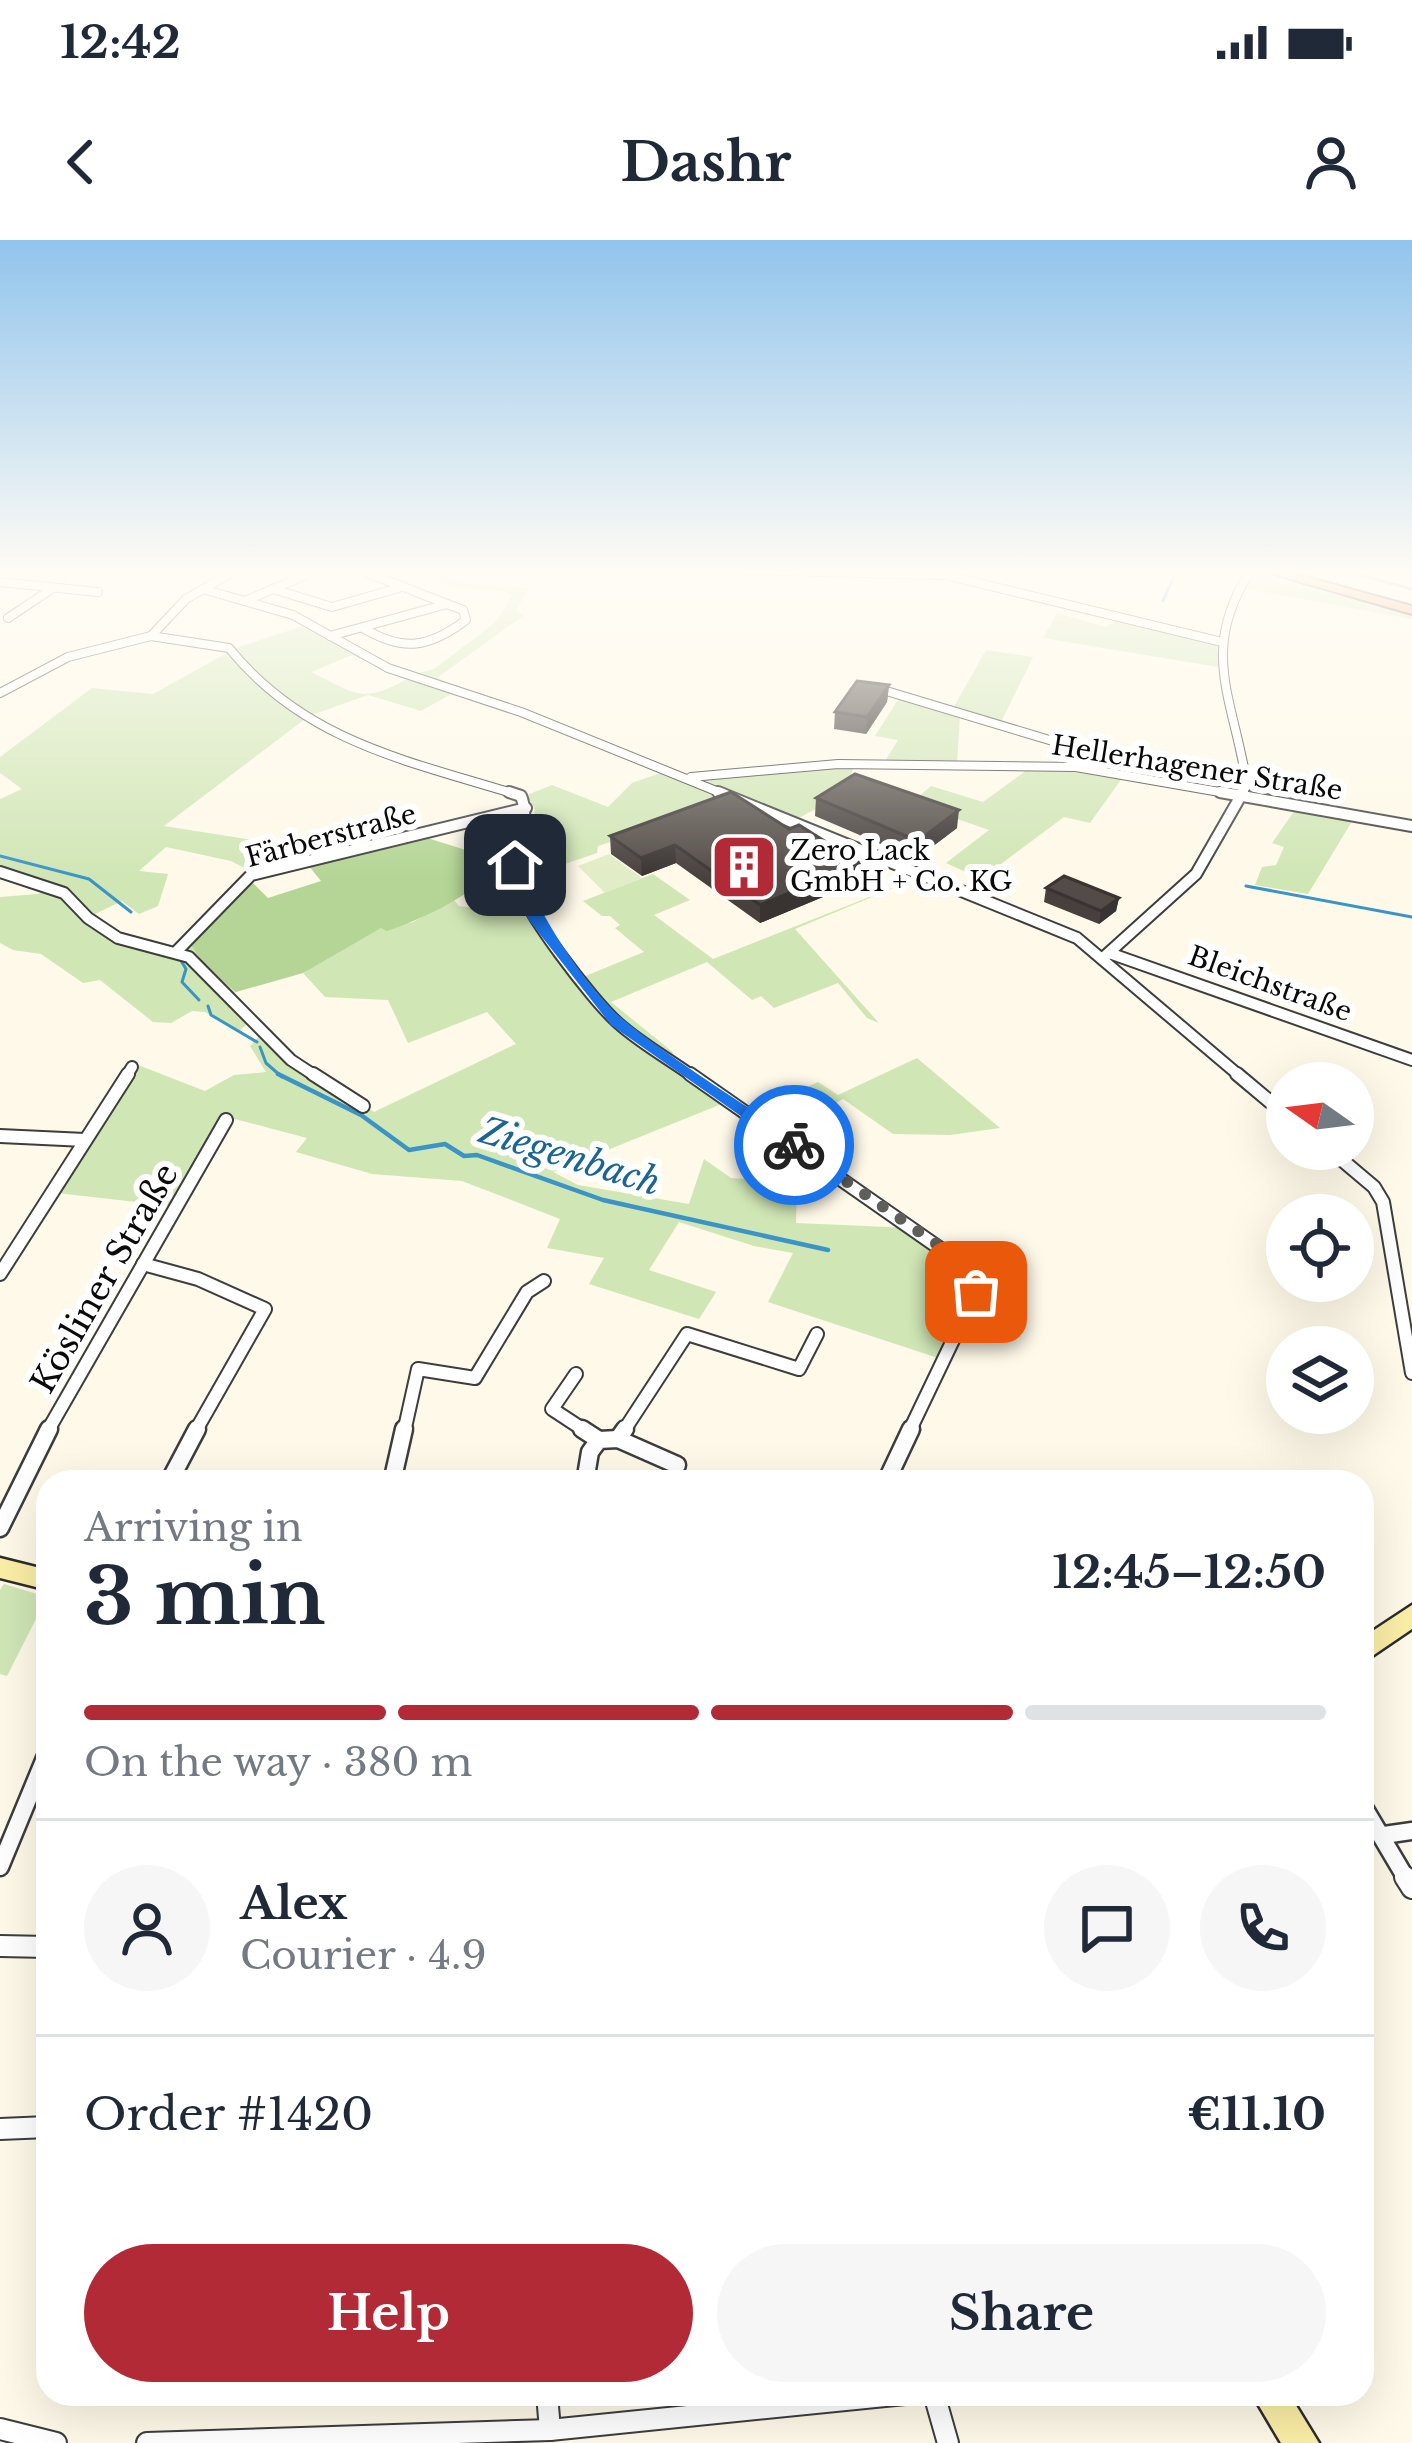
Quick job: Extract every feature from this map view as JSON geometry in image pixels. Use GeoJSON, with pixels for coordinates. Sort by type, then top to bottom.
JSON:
{"type":"FeatureCollection","features":[{"type":"Feature","properties":{"kind":"main road"},"geometry":{"type":"LineString","coordinates":[[0,1568],[36,1577]]}},
{"type":"Feature","properties":{"kind":"main road"},"geometry":{"type":"LineString","coordinates":[[1374,1643],[1412,1615]]}},
{"type":"Feature","properties":{"kind":"main road"},"geometry":{"type":"LineString","coordinates":[[1277,2406],[1301,2443]]}},
{"type":"Feature","properties":{"kind":"street"},"geometry":{"type":"LineString","coordinates":[[0,693],[39,673]]}},
{"type":"Feature","properties":{"kind":"street"},"geometry":{"type":"LineString","coordinates":[[248,673],[321,728],[365,748],[524,799],[515,865],[523,898],[616,1022],[945,1249],[973,1277],[976,1292],[965,1325],[891,1470]]}},
{"type":"Feature","properties":{"kind":"street","name":"Bleichstraße"},"geometry":{"type":"LineString","coordinates":[[403,673],[521,712],[688,778],[956,886],[1108,955],[1412,1060]]}},
{"type":"Feature","properties":{"kind":"street"},"geometry":{"type":"LineString","coordinates":[[1224,673],[1245,768],[1243,793],[1196,874],[1108,955],[1266,1097]]}},
{"type":"Feature","properties":{"kind":"street"},"geometry":{"type":"LineString","coordinates":[[868,686],[1056,742],[1076,766]]}},
{"type":"Feature","properties":{"kind":"street","name":"Hellerhagener Straße"},"geometry":{"type":"LineString","coordinates":[[688,778],[838,764],[1076,766],[1412,826]]}},
{"type":"Feature","properties":{"kind":"street","name":"Färberstraße"},"geometry":{"type":"LineString","coordinates":[[176,952],[251,875],[526,808]]}},
{"type":"Feature","properties":{"kind":"street"},"geometry":{"type":"LineString","coordinates":[[0,872],[64,893],[88,918],[118,938],[189,957],[291,1060],[363,1106]]}},
{"type":"Feature","properties":{"kind":"street"},"geometry":{"type":"LineString","coordinates":[[0,1274],[132,1067]]}},
{"type":"Feature","properties":{"kind":"street","name":"Kösliner Straße"},"geometry":{"type":"LineString","coordinates":[[0,1528],[65,1396],[226,1120]]}},
{"type":"Feature","properties":{"kind":"street"},"geometry":{"type":"LineString","coordinates":[[0,1136],[85,1140]]}},
{"type":"Feature","properties":{"kind":"street"},"geometry":{"type":"LineString","coordinates":[[1354,1170],[1383,1202],[1412,1372]]}},
{"type":"Feature","properties":{"kind":"street"},"geometry":{"type":"LineString","coordinates":[[143,1264],[198,1279],[266,1309],[221,1382],[176,1470]]}},
{"type":"Feature","properties":{"kind":"street"},"geometry":{"type":"LineString","coordinates":[[395,1470],[418,1369],[475,1378],[527,1292],[544,1281]]}},
{"type":"Feature","properties":{"kind":"street"},"geometry":{"type":"LineString","coordinates":[[618,1439],[687,1334],[799,1369],[817,1334]]}},
{"type":"Feature","properties":{"kind":"street"},"geometry":{"type":"LineString","coordinates":[[576,1374],[552,1409],[599,1441],[618,1439],[677,1465]]}},
{"type":"Feature","properties":{"kind":"street"},"geometry":{"type":"LineString","coordinates":[[587,1470],[590,1452],[599,1441]]}},
{"type":"Feature","properties":{"kind":"street"},"geometry":{"type":"LineString","coordinates":[[0,1867],[36,1780]]}},
{"type":"Feature","properties":{"kind":"street"},"geometry":{"type":"LineString","coordinates":[[1374,1821],[1412,1888]]}},
{"type":"Feature","properties":{"kind":"street"},"geometry":{"type":"LineString","coordinates":[[1384,1835],[1412,1831]]}},
{"type":"Feature","properties":{"kind":"street"},"geometry":{"type":"LineString","coordinates":[[0,1946],[36,1947]]}},
{"type":"Feature","properties":{"kind":"street"},"geometry":{"type":"LineString","coordinates":[[0,2129],[36,2128]]}},
{"type":"Feature","properties":{"kind":"street"},"geometry":{"type":"LineString","coordinates":[[549,2406],[550,2430]]}},
{"type":"Feature","properties":{"kind":"street"},"geometry":{"type":"LineString","coordinates":[[147,2443],[550,2430],[787,2406]]}},
{"type":"Feature","properties":{"kind":"street"},"geometry":{"type":"LineString","coordinates":[[937,2406],[948,2443]]}},
{"type":"Feature","properties":{"kind":"street"},"geometry":{"type":"LineString","coordinates":[[0,2428],[56,2443]]}},
{"type":"Feature","properties":{"kind":"green space"},"geometry":{"type":"Polygon","coordinates":[[[191,673],[313,673],[368,694],[407,679],[393,673],[444,673],[437,678],[518,714],[453,693],[421,711],[368,695],[309,716],[164,826],[322,851],[415,829],[418,835],[304,860],[302,856],[250,871],[231,861],[166,847],[139,871],[168,874],[158,906],[139,914],[122,901],[93,915],[139,942],[163,947],[190,944],[209,971],[236,992],[226,996],[252,1020],[239,1031],[205,1012],[192,1011],[171,1023],[153,1022],[100,980],[83,983],[41,954],[0,943],[0,897],[38,894],[54,885],[0,873],[0,799],[22,789],[0,773],[0,757],[92,688],[153,694],[191,673]]]}},
{"type":"Feature","properties":{"kind":"green space"},"geometry":{"type":"Polygon","coordinates":[[[973,673],[1025,673],[1000,724],[952,710],[973,673]]]}},
{"type":"Feature","properties":{"kind":"green space"},"geometry":{"type":"Polygon","coordinates":[[[899,698],[960,716],[957,763],[884,763],[898,740],[875,736],[899,698]]]}},
{"type":"Feature","properties":{"kind":"green space"},"geometry":{"type":"Polygon","coordinates":[[[854,767],[843,794],[797,819],[702,780],[854,767]]]}},
{"type":"Feature","properties":{"kind":"green space"},"geometry":{"type":"Polygon","coordinates":[[[1031,767],[1123,777],[1090,823],[1064,817],[981,879],[946,863],[989,830],[911,803],[931,786],[983,802],[1031,767]]]}},
{"type":"Feature","properties":{"kind":"green space"},"geometry":{"type":"Polygon","coordinates":[[[663,772],[736,801],[598,846],[597,853],[524,878],[535,809],[527,795],[552,785],[608,807],[632,783],[663,772]]]}},
{"type":"Feature","properties":{"kind":"green space"},"geometry":{"type":"Polygon","coordinates":[[[1297,807],[1354,818],[1308,894],[1255,885],[1262,867],[1276,865],[1284,847],[1272,843],[1297,807]]]}},
{"type":"Feature","properties":{"kind":"green space"},"geometry":{"type":"Polygon","coordinates":[[[418,835],[491,858],[490,875],[441,908],[387,931],[381,928],[303,973],[236,992],[209,971],[190,944],[248,878],[268,898],[321,881],[304,860],[418,835]]]}},
{"type":"Feature","properties":{"kind":"green space"},"geometry":{"type":"Polygon","coordinates":[[[609,854],[642,878],[605,893],[578,866],[609,854]]]}},
{"type":"Feature","properties":{"kind":"green space"},"geometry":{"type":"Polygon","coordinates":[[[653,874],[690,900],[654,915],[713,959],[920,877],[795,929],[879,1023],[867,1018],[838,983],[774,1008],[761,996],[752,1000],[707,962],[611,1002],[674,1053],[668,1055],[729,1101],[553,1172],[578,1185],[689,1204],[704,1159],[731,1178],[797,1182],[796,1223],[912,1228],[963,1267],[969,1293],[941,1359],[768,1302],[793,1253],[679,1222],[649,1270],[716,1292],[699,1319],[589,1284],[604,1258],[547,1248],[560,1219],[462,1181],[372,1174],[296,1152],[307,1138],[227,1117],[172,1206],[57,1193],[138,1065],[205,1091],[234,1075],[266,1072],[250,1046],[264,1031],[272,1044],[374,1112],[516,1044],[487,1012],[408,1043],[388,1000],[325,997],[303,973],[347,944],[381,928],[413,922],[454,900],[459,906],[483,909],[522,891],[583,977],[644,952],[615,928],[620,925],[610,916],[602,916],[583,901],[653,874]]]}},
{"type":"Feature","properties":{"kind":"green space"},"geometry":{"type":"Polygon","coordinates":[[[917,1058],[1000,1128],[950,1135],[893,1134],[843,1099],[791,1130],[758,1110],[818,1082],[838,1095],[917,1058]]]}},
{"type":"Feature","properties":{"kind":"green space"},"geometry":{"type":"Polygon","coordinates":[[[4,1584],[36,1594],[36,1619],[7,1676],[0,1674],[0,1590],[4,1584]]]}},
{"type":"Feature","properties":{"kind":"building"},"geometry":{"type":"Polygon","coordinates":[[[857,681],[889,685],[867,717],[835,712],[857,681]]]}},
{"type":"Feature","properties":{"kind":"building"},"geometry":{"type":"Polygon","coordinates":[[[855,774],[959,810],[918,841],[816,798],[855,774]]]}},
{"type":"Feature","properties":{"kind":"building","name":"Zero Lack GmbH + Co. KG"},"geometry":{"type":"Polygon","coordinates":[[[731,792],[789,829],[799,825],[861,864],[760,905],[675,845],[641,858],[610,836],[731,792]]]}},
{"type":"Feature","properties":{"kind":"building"},"geometry":{"type":"Polygon","coordinates":[[[1064,876],[1119,898],[1101,911],[1046,888],[1064,876]]]}},
{"type":"Feature","properties":{"kind":"waterway","name":"Ziegenbach"},"geometry":{"type":"LineString","coordinates":[[0,856],[89,879],[131,912]]}},
{"type":"Feature","properties":{"kind":"waterway"},"geometry":{"type":"LineString","coordinates":[[1246,886],[1412,917]]}},
{"type":"Feature","properties":{"kind":"waterway","name":"Ziegenbach"},"geometry":{"type":"LineString","coordinates":[[180,959],[186,969],[182,982],[199,1000]]}},
{"type":"Feature","properties":{"kind":"waterway","name":"Ziegenbach"},"geometry":{"type":"LineString","coordinates":[[208,1006],[211,1015],[257,1042]]}},
{"type":"Feature","properties":{"kind":"waterway","name":"Ziegenbach"},"geometry":{"type":"LineString","coordinates":[[260,1047],[266,1063],[279,1075]]}},
{"type":"Feature","properties":{"kind":"waterway","name":"Ziegenbach"},"geometry":{"type":"LineString","coordinates":[[279,1075],[361,1115],[409,1150],[445,1144],[464,1156],[477,1155],[603,1200],[828,1250]]}},
{"type":"Feature","properties":{"kind":"way so far"},"geometry":{"type":"LineString","coordinates":[[794,1145],[957,1258],[973,1277],[976,1292]]}},
{"type":"Feature","properties":{"kind":"place","name":"Zero Lack GmbH + Co. KG"},"geometry":{"type":"Point","coordinates":[744,867]}},
{"type":"Feature","properties":{"kind":"route"},"geometry":{"type":"LineString","coordinates":[[515,865],[517,884],[536,919],[616,1022],[689,1077],[794,1145]]}}]}
